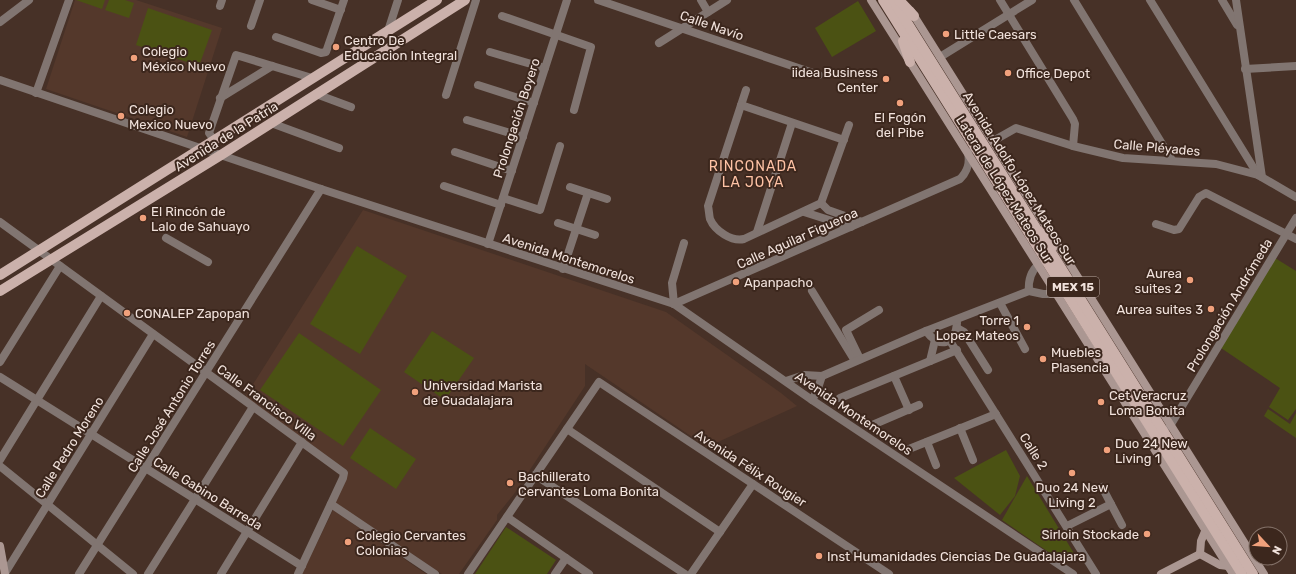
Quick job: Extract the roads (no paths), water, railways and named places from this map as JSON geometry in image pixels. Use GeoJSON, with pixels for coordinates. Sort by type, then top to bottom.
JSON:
{"type":"FeatureCollection","features":[{"type":"Feature","properties":{"kind":"main road","name":"Avenida de la Patria"},"geometry":{"type":"LineString","coordinates":[[0,275],[437,0]]}},
{"type":"Feature","properties":{"kind":"main road","name":"Avenida de la Patria"},"geometry":{"type":"LineString","coordinates":[[0,291],[221,155],[465,0]]}},
{"type":"Feature","properties":{"kind":"main road","name":"Lateral de López Mateos Sur"},"geometry":{"type":"LineString","coordinates":[[871,0],[1058,294],[1233,574]]}},
{"type":"Feature","properties":{"kind":"main road","name":"Avenida Adolfo López Mateos Sur"},"geometry":{"type":"LineString","coordinates":[[882,0],[1101,348],[1250,573]]}},
{"type":"Feature","properties":{"kind":"main road","name":"Avenida Adolfo López Mateos Sur"},"geometry":{"type":"LineString","coordinates":[[893,0],[1158,423],[1250,573]]}},
{"type":"Feature","properties":{"kind":"main road"},"geometry":{"type":"LineString","coordinates":[[899,0],[914,16]]}},
{"type":"Feature","properties":{"kind":"main road","name":"Lateral de López Mateos Sur"},"geometry":{"type":"LineString","coordinates":[[904,0],[1264,574]]}},
{"type":"Feature","properties":{"kind":"main road"},"geometry":{"type":"LineString","coordinates":[[895,20],[910,62]]}},
{"type":"Feature","properties":{"kind":"main road"},"geometry":{"type":"LineString","coordinates":[[1046,228],[1056,260]]}},
{"type":"Feature","properties":{"kind":"main road"},"geometry":{"type":"LineString","coordinates":[[1075,322],[1101,348]]}},
{"type":"Feature","properties":{"kind":"main road"},"geometry":{"type":"LineString","coordinates":[[1158,423],[1170,426]]}},
{"type":"Feature","properties":{"kind":"main road"},"geometry":{"type":"LineString","coordinates":[[1200,554],[1201,541],[1206,529]]}},
{"type":"Feature","properties":{"kind":"main road"},"geometry":{"type":"LineString","coordinates":[[0,546],[5,574]]}},
{"type":"Feature","properties":{"kind":"main road"},"geometry":{"type":"LineString","coordinates":[[1200,554],[1220,565],[1228,566]]}},
{"type":"Feature","properties":{"kind":"main road"},"geometry":{"type":"LineString","coordinates":[[1161,574],[1200,554]]}},
{"type":"Feature","properties":{"kind":"street"},"geometry":{"type":"LineString","coordinates":[[15,0],[16,10]]}},
{"type":"Feature","properties":{"kind":"street"},"geometry":{"type":"LineString","coordinates":[[0,22],[29,0]]}},
{"type":"Feature","properties":{"kind":"street"},"geometry":{"type":"LineString","coordinates":[[36,93],[69,0]]}},
{"type":"Feature","properties":{"kind":"street"},"geometry":{"type":"LineString","coordinates":[[251,26],[260,0]]}},
{"type":"Feature","properties":{"kind":"street"},"geometry":{"type":"LineString","coordinates":[[312,0],[341,10]]}},
{"type":"Feature","properties":{"kind":"street"},"geometry":{"type":"LineString","coordinates":[[276,37],[323,53],[329,47],[344,0]]}},
{"type":"Feature","properties":{"kind":"street"},"geometry":{"type":"LineString","coordinates":[[388,31],[398,0]]}},
{"type":"Feature","properties":{"kind":"street"},"geometry":{"type":"LineString","coordinates":[[470,0],[474,10]]}},
{"type":"Feature","properties":{"kind":"street"},"geometry":{"type":"LineString","coordinates":[[446,95],[476,0]]}},
{"type":"Feature","properties":{"kind":"street","name":"Prolongación Boyero"},"geometry":{"type":"LineString","coordinates":[[488,244],[567,0]]}},
{"type":"Feature","properties":{"kind":"street","name":"Calle Navío"},"geometry":{"type":"LineString","coordinates":[[598,0],[819,75]]}},
{"type":"Feature","properties":{"kind":"street"},"geometry":{"type":"LineString","coordinates":[[701,0],[708,12]]}},
{"type":"Feature","properties":{"kind":"street"},"geometry":{"type":"LineString","coordinates":[[659,43],[727,0]]}},
{"type":"Feature","properties":{"kind":"street"},"geometry":{"type":"LineString","coordinates":[[1000,0],[1073,119],[1075,131],[1073,146]]}},
{"type":"Feature","properties":{"kind":"street"},"geometry":{"type":"LineString","coordinates":[[940,57],[1032,0]]}},
{"type":"Feature","properties":{"kind":"street"},"geometry":{"type":"LineString","coordinates":[[1074,0],[1172,160]]}},
{"type":"Feature","properties":{"kind":"street"},"geometry":{"type":"LineString","coordinates":[[1150,0],[1260,176]]}},
{"type":"Feature","properties":{"kind":"street"},"geometry":{"type":"LineString","coordinates":[[1222,0],[1240,28]]}},
{"type":"Feature","properties":{"kind":"street"},"geometry":{"type":"LineString","coordinates":[[1236,0],[1260,176]]}},
{"type":"Feature","properties":{"kind":"street"},"geometry":{"type":"LineString","coordinates":[[502,16],[591,47],[574,110]]}},
{"type":"Feature","properties":{"kind":"street"},"geometry":{"type":"LineString","coordinates":[[490,52],[545,68]]}},
{"type":"Feature","properties":{"kind":"street"},"geometry":{"type":"LineString","coordinates":[[214,140],[210,133],[220,98],[236,55],[312,78]]}},
{"type":"Feature","properties":{"kind":"street"},"geometry":{"type":"LineString","coordinates":[[220,98],[272,66]]}},
{"type":"Feature","properties":{"kind":"street"},"geometry":{"type":"LineString","coordinates":[[1245,69],[1296,66]]}},
{"type":"Feature","properties":{"kind":"street","name":"Avenida Montemorelos"},"geometry":{"type":"LineString","coordinates":[[0,80],[321,189],[674,304],[812,400],[1073,574]]}},
{"type":"Feature","properties":{"kind":"street"},"geometry":{"type":"LineString","coordinates":[[478,85],[534,103]]}},
{"type":"Feature","properties":{"kind":"street"},"geometry":{"type":"LineString","coordinates":[[746,90],[708,206],[710,218],[714,225],[728,236],[739,240],[804,212],[821,203],[849,125]]}},
{"type":"Feature","properties":{"kind":"street"},"geometry":{"type":"LineString","coordinates":[[316,94],[351,107]]}},
{"type":"Feature","properties":{"kind":"street"},"geometry":{"type":"LineString","coordinates":[[741,105],[844,140]]}},
{"type":"Feature","properties":{"kind":"street"},"geometry":{"type":"LineString","coordinates":[[467,120],[523,137]]}},
{"type":"Feature","properties":{"kind":"street"},"geometry":{"type":"LineString","coordinates":[[757,232],[792,122]]}},
{"type":"Feature","properties":{"kind":"street"},"geometry":{"type":"LineString","coordinates":[[271,123],[339,148]]}},
{"type":"Feature","properties":{"kind":"street","name":"Calle Pléyades"},"geometry":{"type":"LineString","coordinates":[[992,141],[1016,128],[1073,146],[1123,158],[1216,164],[1260,176],[1296,197]]}},
{"type":"Feature","properties":{"kind":"street"},"geometry":{"type":"LineString","coordinates":[[444,186],[502,202],[540,210],[560,146]]}},
{"type":"Feature","properties":{"kind":"street"},"geometry":{"type":"LineString","coordinates":[[455,152],[512,171]]}},
{"type":"Feature","properties":{"kind":"street","name":"Calle Aguilar Figueroa"},"geometry":{"type":"LineString","coordinates":[[674,304],[960,179],[968,166],[968,152]]}},
{"type":"Feature","properties":{"kind":"street"},"geometry":{"type":"LineString","coordinates":[[570,187],[607,199]]}},
{"type":"Feature","properties":{"kind":"street","name":"Calle José Antonio Torres"},"geometry":{"type":"LineString","coordinates":[[78,574],[321,189]]}},
{"type":"Feature","properties":{"kind":"street"},"geometry":{"type":"LineString","coordinates":[[563,269],[588,193]]}},
{"type":"Feature","properties":{"kind":"street"},"geometry":{"type":"LineString","coordinates":[[1156,224],[1174,230],[1179,229],[1199,197],[1206,193],[1287,233],[1296,239]]}},
{"type":"Feature","properties":{"kind":"street"},"geometry":{"type":"LineString","coordinates":[[821,203],[828,210],[862,222]]}},
{"type":"Feature","properties":{"kind":"street"},"geometry":{"type":"LineString","coordinates":[[804,212],[851,227]]}},
{"type":"Feature","properties":{"kind":"street","name":"Prolongación Andrómeda"},"geometry":{"type":"LineString","coordinates":[[1170,426],[1296,218]]}},
{"type":"Feature","properties":{"kind":"street","name":"Calle Francisco Villa"},"geometry":{"type":"LineString","coordinates":[[0,222],[344,474],[331,504]]}},
{"type":"Feature","properties":{"kind":"street"},"geometry":{"type":"LineString","coordinates":[[558,223],[595,235]]}},
{"type":"Feature","properties":{"kind":"street"},"geometry":{"type":"LineString","coordinates":[[166,238],[208,262]]}},
{"type":"Feature","properties":{"kind":"street"},"geometry":{"type":"LineString","coordinates":[[674,304],[672,283],[684,243]]}},
{"type":"Feature","properties":{"kind":"street"},"geometry":{"type":"LineString","coordinates":[[1029,291],[1031,274],[1039,264]]}},
{"type":"Feature","properties":{"kind":"street"},"geometry":{"type":"LineString","coordinates":[[0,362],[60,266]]}},
{"type":"Feature","properties":{"kind":"street"},"geometry":{"type":"LineString","coordinates":[[812,291],[857,360]]}},
{"type":"Feature","properties":{"kind":"street"},"geometry":{"type":"LineString","coordinates":[[786,381],[804,375],[822,376],[926,331],[1029,291],[1042,294],[1058,294]]}},
{"type":"Feature","properties":{"kind":"street"},"geometry":{"type":"LineString","coordinates":[[0,460],[102,296]]}},
{"type":"Feature","properties":{"kind":"street"},"geometry":{"type":"LineString","coordinates":[[1000,303],[1025,349]]}},
{"type":"Feature","properties":{"kind":"street"},"geometry":{"type":"LineString","coordinates":[[857,360],[846,330],[879,310]]}},
{"type":"Feature","properties":{"kind":"street"},"geometry":{"type":"LineString","coordinates":[[926,331],[935,340],[943,342],[950,341],[957,328],[957,319]]}},
{"type":"Feature","properties":{"kind":"street"},"geometry":{"type":"LineString","coordinates":[[957,328],[964,332],[988,370]]}},
{"type":"Feature","properties":{"kind":"street","name":"Calle Pedro Moreno"},"geometry":{"type":"LineString","coordinates":[[5,574],[153,334]]}},
{"type":"Feature","properties":{"kind":"street"},"geometry":{"type":"LineString","coordinates":[[930,361],[935,340]]}},
{"type":"Feature","properties":{"kind":"street","name":"Calle 2"},"geometry":{"type":"LineString","coordinates":[[950,341],[1096,574]]}},
{"type":"Feature","properties":{"kind":"street"},"geometry":{"type":"LineString","coordinates":[[840,398],[957,350]]}},
{"type":"Feature","properties":{"kind":"street"},"geometry":{"type":"LineString","coordinates":[[812,400],[818,392],[822,376]]}},
{"type":"Feature","properties":{"kind":"street"},"geometry":{"type":"LineString","coordinates":[[894,376],[908,410]]}},
{"type":"Feature","properties":{"kind":"street","name":"Calle Gabino Barreda"},"geometry":{"type":"LineString","coordinates":[[0,377],[302,566]]}},
{"type":"Feature","properties":{"kind":"street","name":"Avenida Félix Rougier"},"geometry":{"type":"LineString","coordinates":[[567,428],[599,382],[889,574]]}},
{"type":"Feature","properties":{"kind":"street"},"geometry":{"type":"LineString","coordinates":[[870,426],[918,406]]}},
{"type":"Feature","properties":{"kind":"street"},"geometry":{"type":"LineString","coordinates":[[148,574],[196,500],[253,407]]}},
{"type":"Feature","properties":{"kind":"street"},"geometry":{"type":"LineString","coordinates":[[909,449],[996,414]]}},
{"type":"Feature","properties":{"kind":"street"},"geometry":{"type":"LineString","coordinates":[[468,574],[567,428],[720,532]]}},
{"type":"Feature","properties":{"kind":"street"},"geometry":{"type":"LineString","coordinates":[[960,428],[973,460]]}},
{"type":"Feature","properties":{"kind":"street"},"geometry":{"type":"LineString","coordinates":[[221,574],[302,442]]}},
{"type":"Feature","properties":{"kind":"street"},"geometry":{"type":"LineString","coordinates":[[927,442],[936,465]]}},
{"type":"Feature","properties":{"kind":"street"},"geometry":{"type":"LineString","coordinates":[[0,466],[133,574]]}},
{"type":"Feature","properties":{"kind":"street"},"geometry":{"type":"LineString","coordinates":[[535,475],[685,574]]}},
{"type":"Feature","properties":{"kind":"street"},"geometry":{"type":"LineString","coordinates":[[691,574],[753,484]]}},
{"type":"Feature","properties":{"kind":"street"},"geometry":{"type":"LineString","coordinates":[[1102,487],[1122,525]]}},
{"type":"Feature","properties":{"kind":"street"},"geometry":{"type":"LineString","coordinates":[[298,574],[331,504],[435,574]]}},
{"type":"Feature","properties":{"kind":"street"},"geometry":{"type":"LineString","coordinates":[[1067,526],[1111,504]]}},
{"type":"Feature","properties":{"kind":"street"},"geometry":{"type":"LineString","coordinates":[[507,517],[589,574]]}},
{"type":"Feature","properties":{"kind":"street"},"geometry":{"type":"LineString","coordinates":[[555,574],[566,558]]}},
{"type":"Feature","properties":{"kind":"place","name":"Little Caesars"},"geometry":{"type":"Point","coordinates":[946,34]}},
{"type":"Feature","properties":{"kind":"place","name":"Centro De Educacion Integral"},"geometry":{"type":"Point","coordinates":[336,47]}},
{"type":"Feature","properties":{"kind":"place","name":"Colegio México Nuevo"},"geometry":{"type":"Point","coordinates":[134,58]}},
{"type":"Feature","properties":{"kind":"place","name":"Office Depot"},"geometry":{"type":"Point","coordinates":[1008,73]}},
{"type":"Feature","properties":{"kind":"place","name":"iidea Business Center"},"geometry":{"type":"Point","coordinates":[886,79]}},
{"type":"Feature","properties":{"kind":"place","name":"El Fogón del Pibe"},"geometry":{"type":"Point","coordinates":[900,103]}},
{"type":"Feature","properties":{"kind":"place","name":"Colegio Mexico Nuevo"},"geometry":{"type":"Point","coordinates":[121,116]}},
{"type":"Feature","properties":{"kind":"place","name":"El Rincón de Lalo de Sahuayo"},"geometry":{"type":"Point","coordinates":[143,218]}},
{"type":"Feature","properties":{"kind":"place","name":"Aurea suites 2"},"geometry":{"type":"Point","coordinates":[1190,280]}},
{"type":"Feature","properties":{"kind":"place","name":"Apanpacho"},"geometry":{"type":"Point","coordinates":[736,282]}},
{"type":"Feature","properties":{"kind":"place","name":"Aurea suites 3"},"geometry":{"type":"Point","coordinates":[1211,309]}},
{"type":"Feature","properties":{"kind":"place","name":"CONALEP Zapopan"},"geometry":{"type":"Point","coordinates":[127,313]}},
{"type":"Feature","properties":{"kind":"place","name":"Torre 1 Lopez Mateos"},"geometry":{"type":"Point","coordinates":[1027,327]}},
{"type":"Feature","properties":{"kind":"place","name":"Muebles Plasencia"},"geometry":{"type":"Point","coordinates":[1043,359]}},
{"type":"Feature","properties":{"kind":"place","name":"Universidad Marista de Guadalajara"},"geometry":{"type":"Point","coordinates":[415,392]}},
{"type":"Feature","properties":{"kind":"place","name":"Cet Veracruz Loma Bonita"},"geometry":{"type":"Point","coordinates":[1101,402]}},
{"type":"Feature","properties":{"kind":"place","name":"Duo 24 New Living 1"},"geometry":{"type":"Point","coordinates":[1107,450]}},
{"type":"Feature","properties":{"kind":"place","name":"Duo 24 New Living 2"},"geometry":{"type":"Point","coordinates":[1072,473]}},
{"type":"Feature","properties":{"kind":"place","name":"Bachillerato Cervantes Loma Bonita"},"geometry":{"type":"Point","coordinates":[510,483]}},
{"type":"Feature","properties":{"kind":"place","name":"Sirloin Stockade"},"geometry":{"type":"Point","coordinates":[1147,534]}},
{"type":"Feature","properties":{"kind":"place","name":"Colegio Cervantes Colonias"},"geometry":{"type":"Point","coordinates":[348,542]}},
{"type":"Feature","properties":{"kind":"place","name":"Inst Humanidades Ciencias De Guadalajara"},"geometry":{"type":"Point","coordinates":[819,556]}},
{"type":"Feature","properties":{"kind":"district","name":"RINCONADA LA JOYA"},"geometry":{"type":"Point","coordinates":[753,174]}}]}
